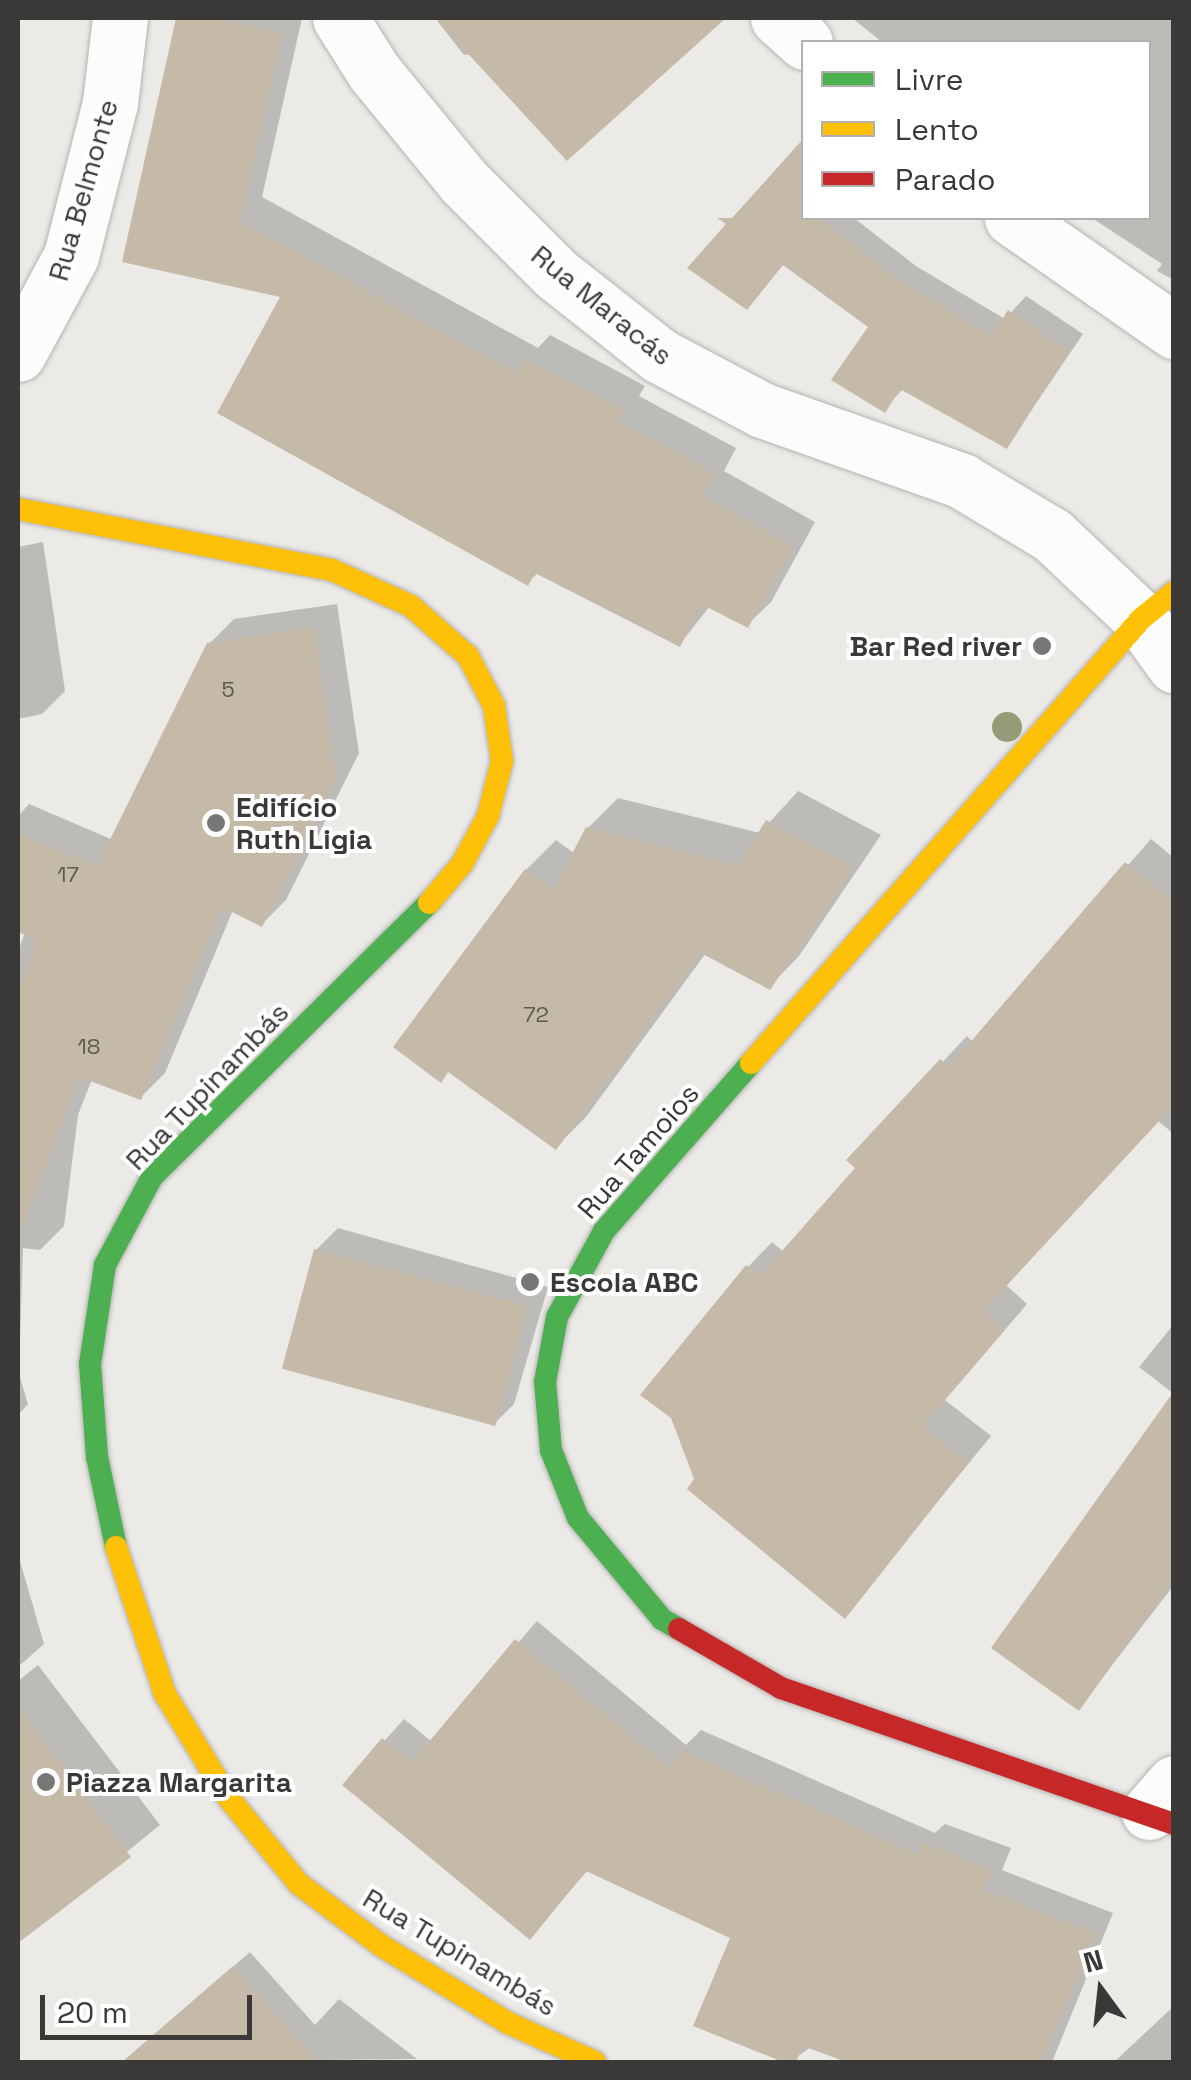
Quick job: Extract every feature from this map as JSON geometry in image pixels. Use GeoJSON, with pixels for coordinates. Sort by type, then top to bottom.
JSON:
{"type":"FeatureCollection","features":[{"type":"Feature","properties":{"kind":"street","name":"Rua Belmonte"},"geometry":{"type":"LineString","coordinates":[[18,354],[71,256],[110,103],[120,18]]}},
{"type":"Feature","properties":{"kind":"street","name":"Rua Maracás"},"geometry":{"type":"LineString","coordinates":[[340,18],[374,72],[464,182],[556,274],[660,356],[762,410],[962,481],[1052,535],[1157,606],[1174,665]]}},
{"type":"Feature","properties":{"kind":"street"},"geometry":{"type":"LineString","coordinates":[[778,18],[803,40]]}},
{"type":"Feature","properties":{"kind":"street"},"geometry":{"type":"LineString","coordinates":[[1015,220],[1174,331]]}},
{"type":"Feature","properties":{"kind":"street","name":"Rua Tupinambás"},"geometry":{"type":"LineString","coordinates":[[18,509],[332,570],[412,606],[468,656],[494,706],[502,761],[488,816],[462,864],[408,928],[152,1177],[104,1265],[91,1383],[97,1457],[123,1581],[165,1694],[227,1796],[299,1884],[382,1946],[508,2022],[595,2062]]}},
{"type":"Feature","properties":{"kind":"street","name":"Rua Tamoios"},"geometry":{"type":"LineString","coordinates":[[1157,606],[604,1232],[557,1317],[544,1382],[551,1450],[578,1518],[662,1619],[781,1688],[1165,1806]]}},
{"type":"Feature","properties":{"kind":"building"},"geometry":{"type":"Polygon","coordinates":[[[176,18],[214,18],[282,33],[240,221],[516,373],[524,358],[623,410],[617,420],[714,473],[702,496],[793,546],[748,628],[701,604],[680,647],[535,573],[528,586],[217,413],[280,297],[122,262],[176,18]]]}},
{"type":"Feature","properties":{"kind":"building"},"geometry":{"type":"Polygon","coordinates":[[[435,18],[726,18],[567,161],[435,18]]]}},
{"type":"Feature","properties":{"kind":"building"},"geometry":{"type":"Polygon","coordinates":[[[801,141],[801,220],[821,220],[900,281],[992,336],[1008,310],[1069,351],[1007,449],[900,389],[885,413],[831,380],[868,327],[783,265],[747,310],[687,268],[726,224],[717,218],[732,218],[801,141]]]}},
{"type":"Feature","properties":{"kind":"building"},"geometry":{"type":"Polygon","coordinates":[[[314,627],[336,779],[262,927],[222,907],[141,1100],[79,1077],[23,1225],[18,1224],[18,992],[37,940],[18,932],[18,833],[97,866],[207,643],[314,627]]]}},
{"type":"Feature","properties":{"kind":"building"},"geometry":{"type":"Polygon","coordinates":[[[766,820],[853,866],[770,990],[701,953],[556,1150],[448,1072],[441,1083],[393,1047],[525,869],[553,890],[586,827],[738,865],[766,820]]]}},
{"type":"Feature","properties":{"kind":"building"},"geometry":{"type":"Polygon","coordinates":[[[1125,862],[1174,903],[1174,1105],[983,1311],[1005,1330],[922,1426],[969,1462],[845,1619],[687,1489],[694,1479],[671,1418],[640,1395],[746,1265],[760,1276],[855,1168],[846,1160],[940,1059],[949,1067],[1125,862]]]}},
{"type":"Feature","properties":{"kind":"building"},"geometry":{"type":"Polygon","coordinates":[[[314,1249],[527,1306],[495,1426],[282,1369],[314,1249]]]}},
{"type":"Feature","properties":{"kind":"building"},"geometry":{"type":"Polygon","coordinates":[[[1174,1391],[1174,1578],[1079,1711],[991,1648],[1174,1391]]]}},
{"type":"Feature","properties":{"kind":"building"},"geometry":{"type":"Polygon","coordinates":[[[515,1639],[670,1768],[679,1749],[918,1854],[922,1843],[992,1869],[984,1890],[1095,1933],[1042,2062],[846,2062],[803,2046],[796,2062],[783,2062],[693,2026],[730,1938],[586,1871],[530,1940],[342,1785],[382,1738],[412,1762],[515,1639]]]}},
{"type":"Feature","properties":{"kind":"building","name":"Piazza Margarita"},"geometry":{"type":"Polygon","coordinates":[[[18,1707],[131,1857],[18,1943],[18,1707]]]}},
{"type":"Feature","properties":{"kind":"building"},"geometry":{"type":"Polygon","coordinates":[[[233,1966],[318,2062],[122,2062],[233,1966]]]}},
{"type":"Feature","properties":{"kind":"traffic: fast"},"geometry":{"type":"LineString","coordinates":[[116,1547],[97,1457],[90,1364],[105,1265],[152,1177],[429,903]]}},
{"type":"Feature","properties":{"kind":"traffic: fast"},"geometry":{"type":"LineString","coordinates":[[679,1629],[662,1619],[578,1518],[551,1450],[545,1382],[557,1317],[604,1231],[751,1063]]}},
{"type":"Feature","properties":{"kind":"traffic: slow"},"geometry":{"type":"LineString","coordinates":[[18,509],[332,570],[411,606],[468,656],[494,706],[502,761],[488,816],[462,864],[429,903]]}},
{"type":"Feature","properties":{"kind":"traffic: slow"},"geometry":{"type":"LineString","coordinates":[[751,1063],[1141,619],[1174,592]]}},
{"type":"Feature","properties":{"kind":"traffic: slow"},"geometry":{"type":"LineString","coordinates":[[116,1547],[165,1694],[227,1796],[299,1884],[382,1946],[508,2023],[595,2062]]}},
{"type":"Feature","properties":{"kind":"traffic: jam"},"geometry":{"type":"LineString","coordinates":[[679,1629],[781,1688],[1174,1824]]}},
{"type":"Feature","properties":{"kind":"place","name":"Bar Red river"},"geometry":{"type":"Point","coordinates":[1042,646]}},
{"type":"Feature","properties":{"kind":"place","name":"Edifício Ruth Ligia"},"geometry":{"type":"Point","coordinates":[216,823]}},
{"type":"Feature","properties":{"kind":"place","name":"Escola ABC"},"geometry":{"type":"Point","coordinates":[530,1282]}},
{"type":"Feature","properties":{"kind":"place","name":"Piazza Margarita"},"geometry":{"type":"Point","coordinates":[46,1782]}}]}
